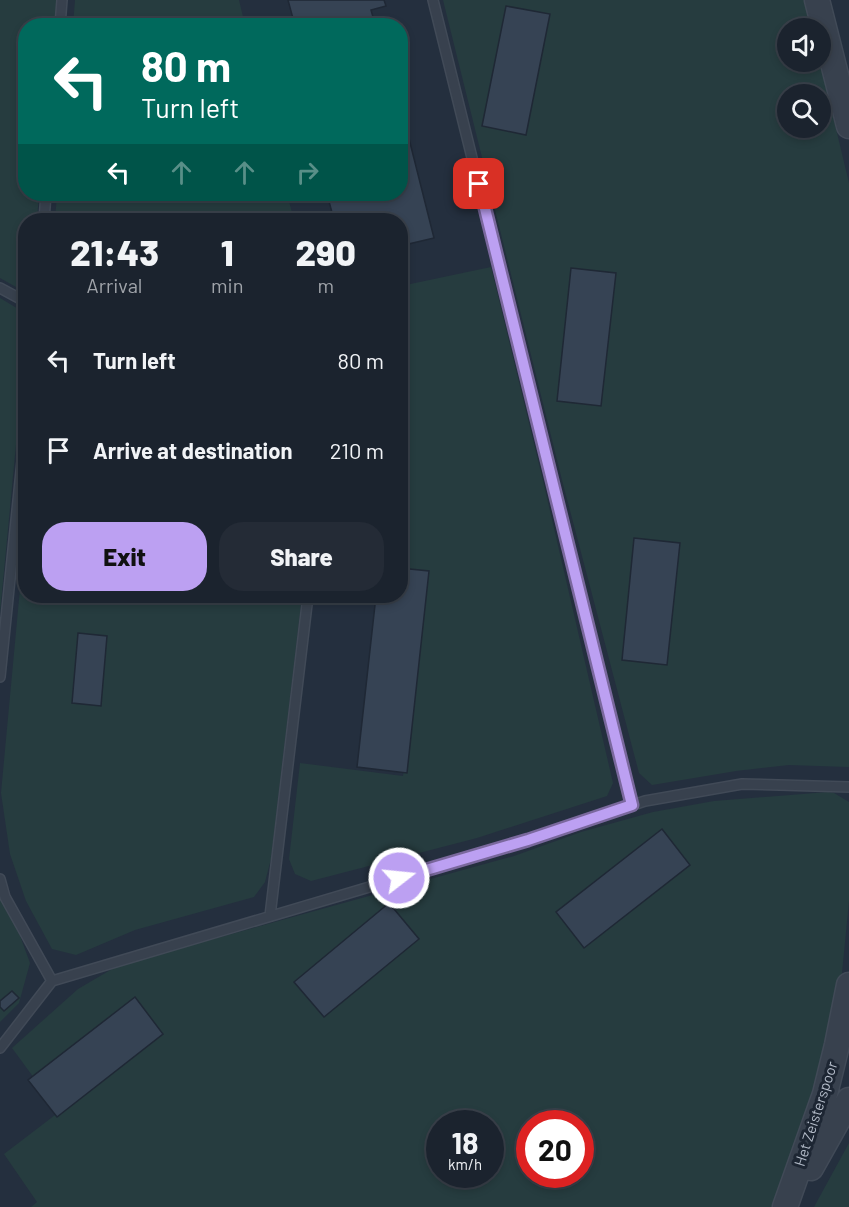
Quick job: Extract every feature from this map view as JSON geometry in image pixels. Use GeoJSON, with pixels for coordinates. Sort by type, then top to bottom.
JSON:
{"type":"FeatureCollection","features":[{"type":"Feature","properties":{"kind":"street"},"geometry":{"type":"LineString","coordinates":[[817,0],[849,126]]}},
{"type":"Feature","properties":{"kind":"street","name":"Het Zeisterspoor"},"geometry":{"type":"LineString","coordinates":[[787,1207],[825,1094],[849,985]]}},
{"type":"Feature","properties":{"kind":"street","name":"Het Zeisterspoor"},"geometry":{"type":"LineString","coordinates":[[787,1207],[849,1100]]}},
{"type":"Feature","properties":{"kind":"lane"},"geometry":{"type":"LineString","coordinates":[[61,18],[62,0]]}},
{"type":"Feature","properties":{"kind":"lane"},"geometry":{"type":"LineString","coordinates":[[433,0],[632,805]]}},
{"type":"Feature","properties":{"kind":"lane"},"geometry":{"type":"LineString","coordinates":[[0,288],[18,298]]}},
{"type":"Feature","properties":{"kind":"lane"},"geometry":{"type":"LineString","coordinates":[[0,676],[18,500]]}},
{"type":"Feature","properties":{"kind":"lane"},"geometry":{"type":"LineString","coordinates":[[270,916],[307,603]]}},
{"type":"Feature","properties":{"kind":"lane"},"geometry":{"type":"LineString","coordinates":[[0,1048],[52,981],[528,840],[645,801],[742,784],[849,787]]}},
{"type":"Feature","properties":{"kind":"lane"},"geometry":{"type":"LineString","coordinates":[[0,879],[5,897],[52,981]]}},
{"type":"Feature","properties":{"kind":"green space"},"geometry":{"type":"Polygon","coordinates":[[[0,0],[57,0],[56,18],[18,18],[18,201],[38,201],[38,213],[18,213],[18,288],[0,278],[0,0]]]}},
{"type":"Feature","properties":{"kind":"green space"},"geometry":{"type":"Polygon","coordinates":[[[75,0],[239,0],[243,18],[74,18],[75,0]]]}},
{"type":"Feature","properties":{"kind":"green space"},"geometry":{"type":"Polygon","coordinates":[[[443,0],[806,0],[810,18],[777,18],[777,72],[822,72],[825,84],[777,84],[777,138],[831,138],[831,108],[849,183],[849,767],[789,765],[652,785],[639,773],[562,480],[443,0]]]}},
{"type":"Feature","properties":{"kind":"green space"},"geometry":{"type":"Polygon","coordinates":[[[56,201],[289,201],[292,213],[56,213],[56,201]]]}},
{"type":"Feature","properties":{"kind":"green space"},"geometry":{"type":"Polygon","coordinates":[[[491,267],[613,783],[607,796],[477,838],[311,881],[295,874],[289,859],[300,763],[403,776],[425,573],[408,571],[408,285],[491,267]]]}},
{"type":"Feature","properties":{"kind":"green space"},"geometry":{"type":"Polygon","coordinates":[[[0,298],[18,309],[18,424],[0,613],[0,298]]]}},
{"type":"Feature","properties":{"kind":"green space"},"geometry":{"type":"Polygon","coordinates":[[[19,603],[301,603],[271,859],[265,882],[254,897],[135,930],[76,955],[52,949],[26,901],[10,854],[1,793],[19,603]]]}},
{"type":"Feature","properties":{"kind":"green space"},"geometry":{"type":"Polygon","coordinates":[[[828,792],[849,802],[849,901],[841,983],[825,1063],[774,1207],[31,1207],[37,1202],[4,1154],[59,1112],[12,1048],[78,989],[119,965],[514,856],[581,832],[653,812],[714,801],[828,792]]]}},
{"type":"Feature","properties":{"kind":"green space"},"geometry":{"type":"Polygon","coordinates":[[[0,881],[30,963],[19,1003],[0,1022],[0,881]]]}},
{"type":"Feature","properties":{"kind":"green space"},"geometry":{"type":"Polygon","coordinates":[[[849,1143],[849,1207],[814,1207],[849,1143]]]}},
{"type":"Feature","properties":{"kind":"building"},"geometry":{"type":"Polygon","coordinates":[[[288,0],[384,0],[386,6],[371,10],[373,18],[293,18],[288,0]]]}},
{"type":"Feature","properties":{"kind":"building"},"geometry":{"type":"Polygon","coordinates":[[[506,6],[550,14],[526,135],[482,126],[506,6]]]}},
{"type":"Feature","properties":{"kind":"building"},"geometry":{"type":"Polygon","coordinates":[[[408,135],[434,238],[408,244],[408,213],[332,213],[329,201],[408,201],[408,135]]]}},
{"type":"Feature","properties":{"kind":"building"},"geometry":{"type":"Polygon","coordinates":[[[571,268],[616,273],[601,406],[557,401],[571,268]]]}},
{"type":"Feature","properties":{"kind":"building"},"geometry":{"type":"Polygon","coordinates":[[[634,538],[680,543],[667,665],[622,660],[634,538]]]}},
{"type":"Feature","properties":{"kind":"building"},"geometry":{"type":"Polygon","coordinates":[[[408,569],[429,571],[407,773],[357,767],[375,603],[408,603],[408,569]]]}},
{"type":"Feature","properties":{"kind":"building"},"geometry":{"type":"Polygon","coordinates":[[[78,633],[107,636],[101,706],[72,703],[78,633]]]}},
{"type":"Feature","properties":{"kind":"building"},"geometry":{"type":"Polygon","coordinates":[[[662,829],[690,865],[584,948],[556,912],[662,829]]]}},
{"type":"Feature","properties":{"kind":"building"},"geometry":{"type":"Polygon","coordinates":[[[389,903],[419,939],[324,1017],[294,982],[389,903]]]}},
{"type":"Feature","properties":{"kind":"building"},"geometry":{"type":"Polygon","coordinates":[[[12,991],[19,998],[4,1011],[0,1007],[0,1001],[12,991]]]}},
{"type":"Feature","properties":{"kind":"building"},"geometry":{"type":"Polygon","coordinates":[[[135,997],[163,1034],[57,1117],[28,1080],[135,997]]]}},
{"type":"Feature","properties":{"kind":"route"},"geometry":{"type":"LineString","coordinates":[[399,878],[528,840],[632,805],[479,184]]}}]}
